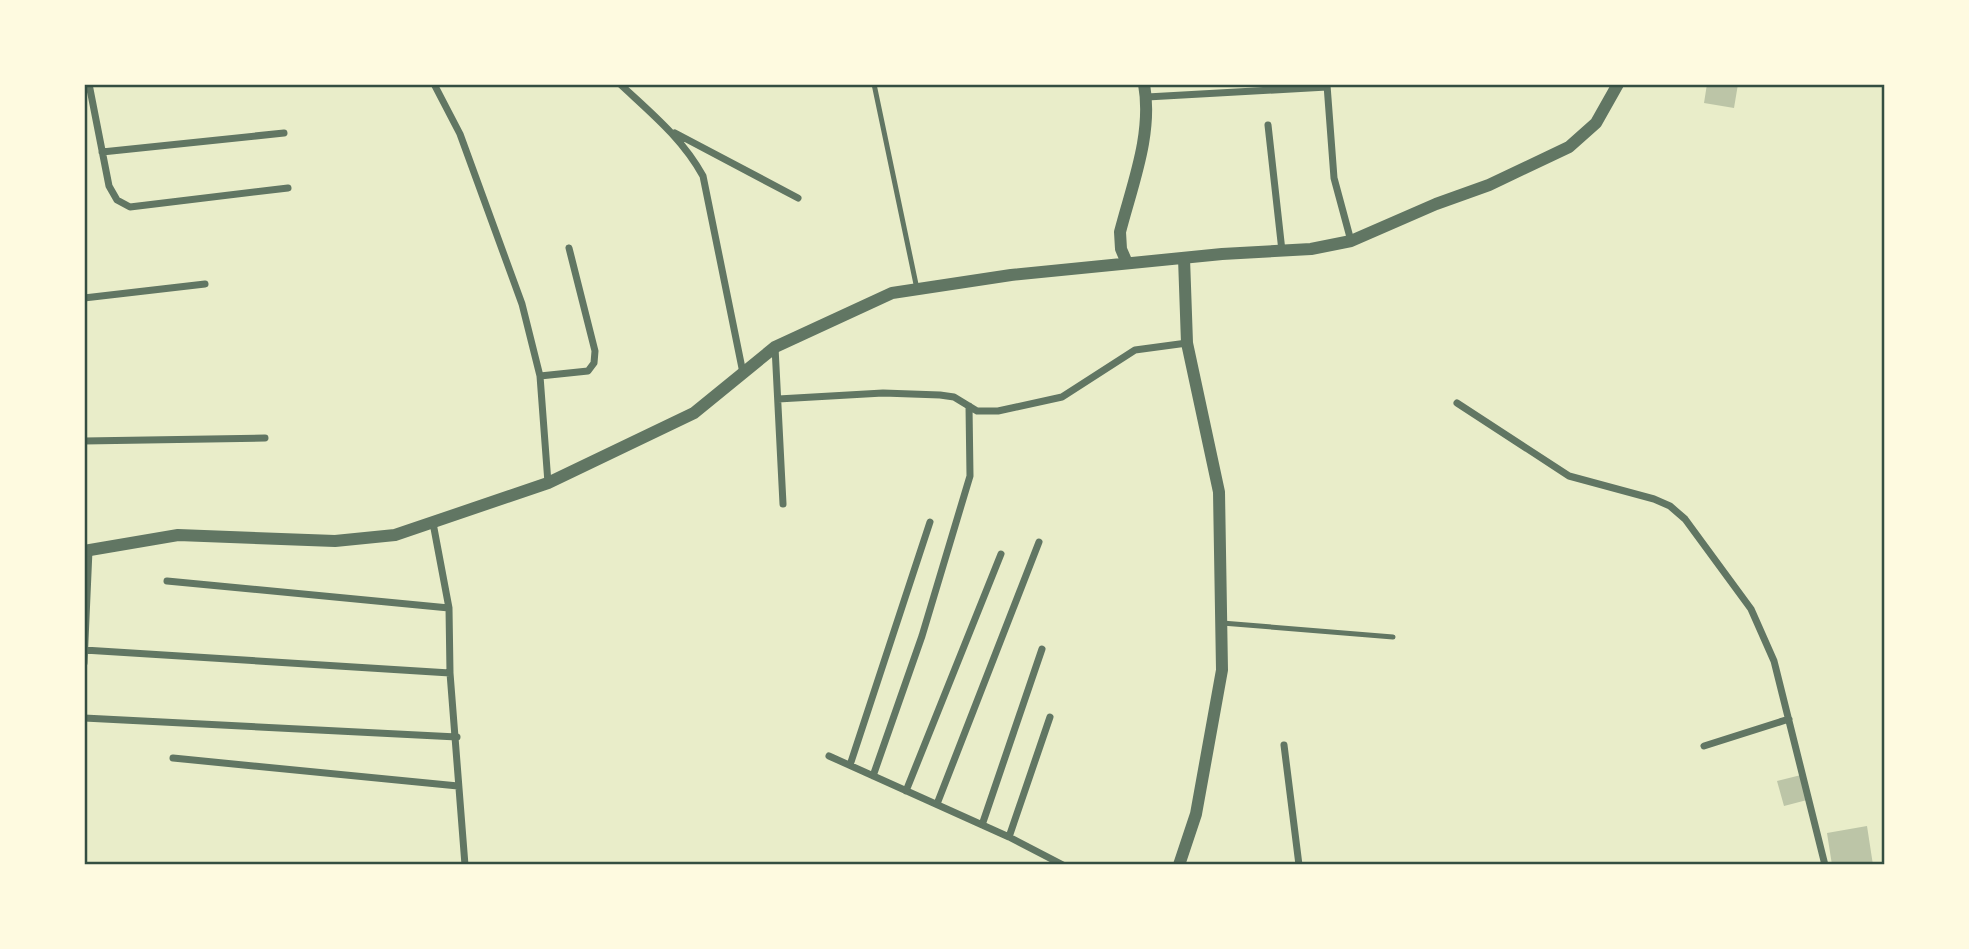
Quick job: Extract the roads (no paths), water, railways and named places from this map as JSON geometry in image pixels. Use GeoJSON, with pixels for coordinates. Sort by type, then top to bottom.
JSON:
{"type":"FeatureCollection","features":[{"type":"Feature","properties":{"kind":"street"},"geometry":{"type":"LineString","coordinates":[[89,84],[109,186],[117,200],[130,207],[288,188]]}},
{"type":"Feature","properties":{"kind":"street"},"geometry":{"type":"LineString","coordinates":[[434,84],[460,134],[518,291],[540,376],[548,483]]}},
{"type":"Feature","properties":{"kind":"street"},"geometry":{"type":"LineString","coordinates":[[620,84],[672,131],[692,155],[709,197],[743,373]]}},
{"type":"Feature","properties":{"kind":"street"},"geometry":{"type":"LineString","coordinates":[[84,663],[87,550],[177,535],[365,540],[433,523],[548,483],[694,413],[775,347],[892,293],[1011,275],[1351,241],[1436,204],[1489,185],[1569,147],[1596,123],[1618,84]]}},
{"type":"Feature","properties":{"kind":"street"},"geometry":{"type":"LineString","coordinates":[[1127,263],[1121,249],[1120,232],[1145,132],[1146,90],[1327,85],[1334,178],[1351,241]]}},
{"type":"Feature","properties":{"kind":"street"},"geometry":{"type":"LineString","coordinates":[[1268,125],[1282,250]]}},
{"type":"Feature","properties":{"kind":"street"},"geometry":{"type":"LineString","coordinates":[[672,131],[798,198]]}},
{"type":"Feature","properties":{"kind":"street"},"geometry":{"type":"LineString","coordinates":[[102,152],[284,133]]}},
{"type":"Feature","properties":{"kind":"street"},"geometry":{"type":"LineString","coordinates":[[540,376],[588,371],[594,363],[595,351],[569,248]]}},
{"type":"Feature","properties":{"kind":"street"},"geometry":{"type":"LineString","coordinates":[[1179,865],[1196,814],[1219,683],[1221,623],[1219,492],[1187,343],[1184,258]]}},
{"type":"Feature","properties":{"kind":"street"},"geometry":{"type":"LineString","coordinates":[[84,298],[205,284]]}},
{"type":"Feature","properties":{"kind":"street"},"geometry":{"type":"LineString","coordinates":[[778,399],[883,393],[940,395],[954,397],[987,412],[1045,403],[1079,389],[1135,350],[1187,343]]}},
{"type":"Feature","properties":{"kind":"street"},"geometry":{"type":"LineString","coordinates":[[775,347],[783,504]]}},
{"type":"Feature","properties":{"kind":"street"},"geometry":{"type":"LineString","coordinates":[[1457,403],[1569,476],[1654,499],[1670,506],[1685,519],[1751,609],[1774,662],[1825,865]]}},
{"type":"Feature","properties":{"kind":"street"},"geometry":{"type":"LineString","coordinates":[[873,776],[922,636],[970,476],[969,406]]}},
{"type":"Feature","properties":{"kind":"street"},"geometry":{"type":"LineString","coordinates":[[84,441],[265,438]]}},
{"type":"Feature","properties":{"kind":"street"},"geometry":{"type":"LineString","coordinates":[[850,765],[930,522]]}},
{"type":"Feature","properties":{"kind":"street"},"geometry":{"type":"LineString","coordinates":[[433,523],[449,608],[450,673],[457,737],[464,865]]}},
{"type":"Feature","properties":{"kind":"street"},"geometry":{"type":"LineString","coordinates":[[937,804],[1039,542]]}},
{"type":"Feature","properties":{"kind":"street"},"geometry":{"type":"LineString","coordinates":[[906,790],[1001,554]]}},
{"type":"Feature","properties":{"kind":"street"},"geometry":{"type":"LineString","coordinates":[[167,581],[449,608]]}},
{"type":"Feature","properties":{"kind":"street"},"geometry":{"type":"LineString","coordinates":[[982,825],[1042,649]]}},
{"type":"Feature","properties":{"kind":"street"},"geometry":{"type":"LineString","coordinates":[[85,650],[450,673]]}},
{"type":"Feature","properties":{"kind":"street"},"geometry":{"type":"LineString","coordinates":[[84,718],[457,737]]}},
{"type":"Feature","properties":{"kind":"street"},"geometry":{"type":"LineString","coordinates":[[1009,837],[1050,718]]}},
{"type":"Feature","properties":{"kind":"street"},"geometry":{"type":"LineString","coordinates":[[1704,746],[1789,719]]}},
{"type":"Feature","properties":{"kind":"street"},"geometry":{"type":"LineString","coordinates":[[1284,745],[1299,865]]}},
{"type":"Feature","properties":{"kind":"street"},"geometry":{"type":"LineString","coordinates":[[829,755],[1009,837],[1063,865]]}},
{"type":"Feature","properties":{"kind":"street"},"geometry":{"type":"LineString","coordinates":[[173,758],[458,786]]}},
{"type":"Feature","properties":{"kind":"lane"},"geometry":{"type":"LineString","coordinates":[[873,84],[917,289]]}},
{"type":"Feature","properties":{"kind":"lane"},"geometry":{"type":"LineString","coordinates":[[1221,623],[1393,637]]}}]}
